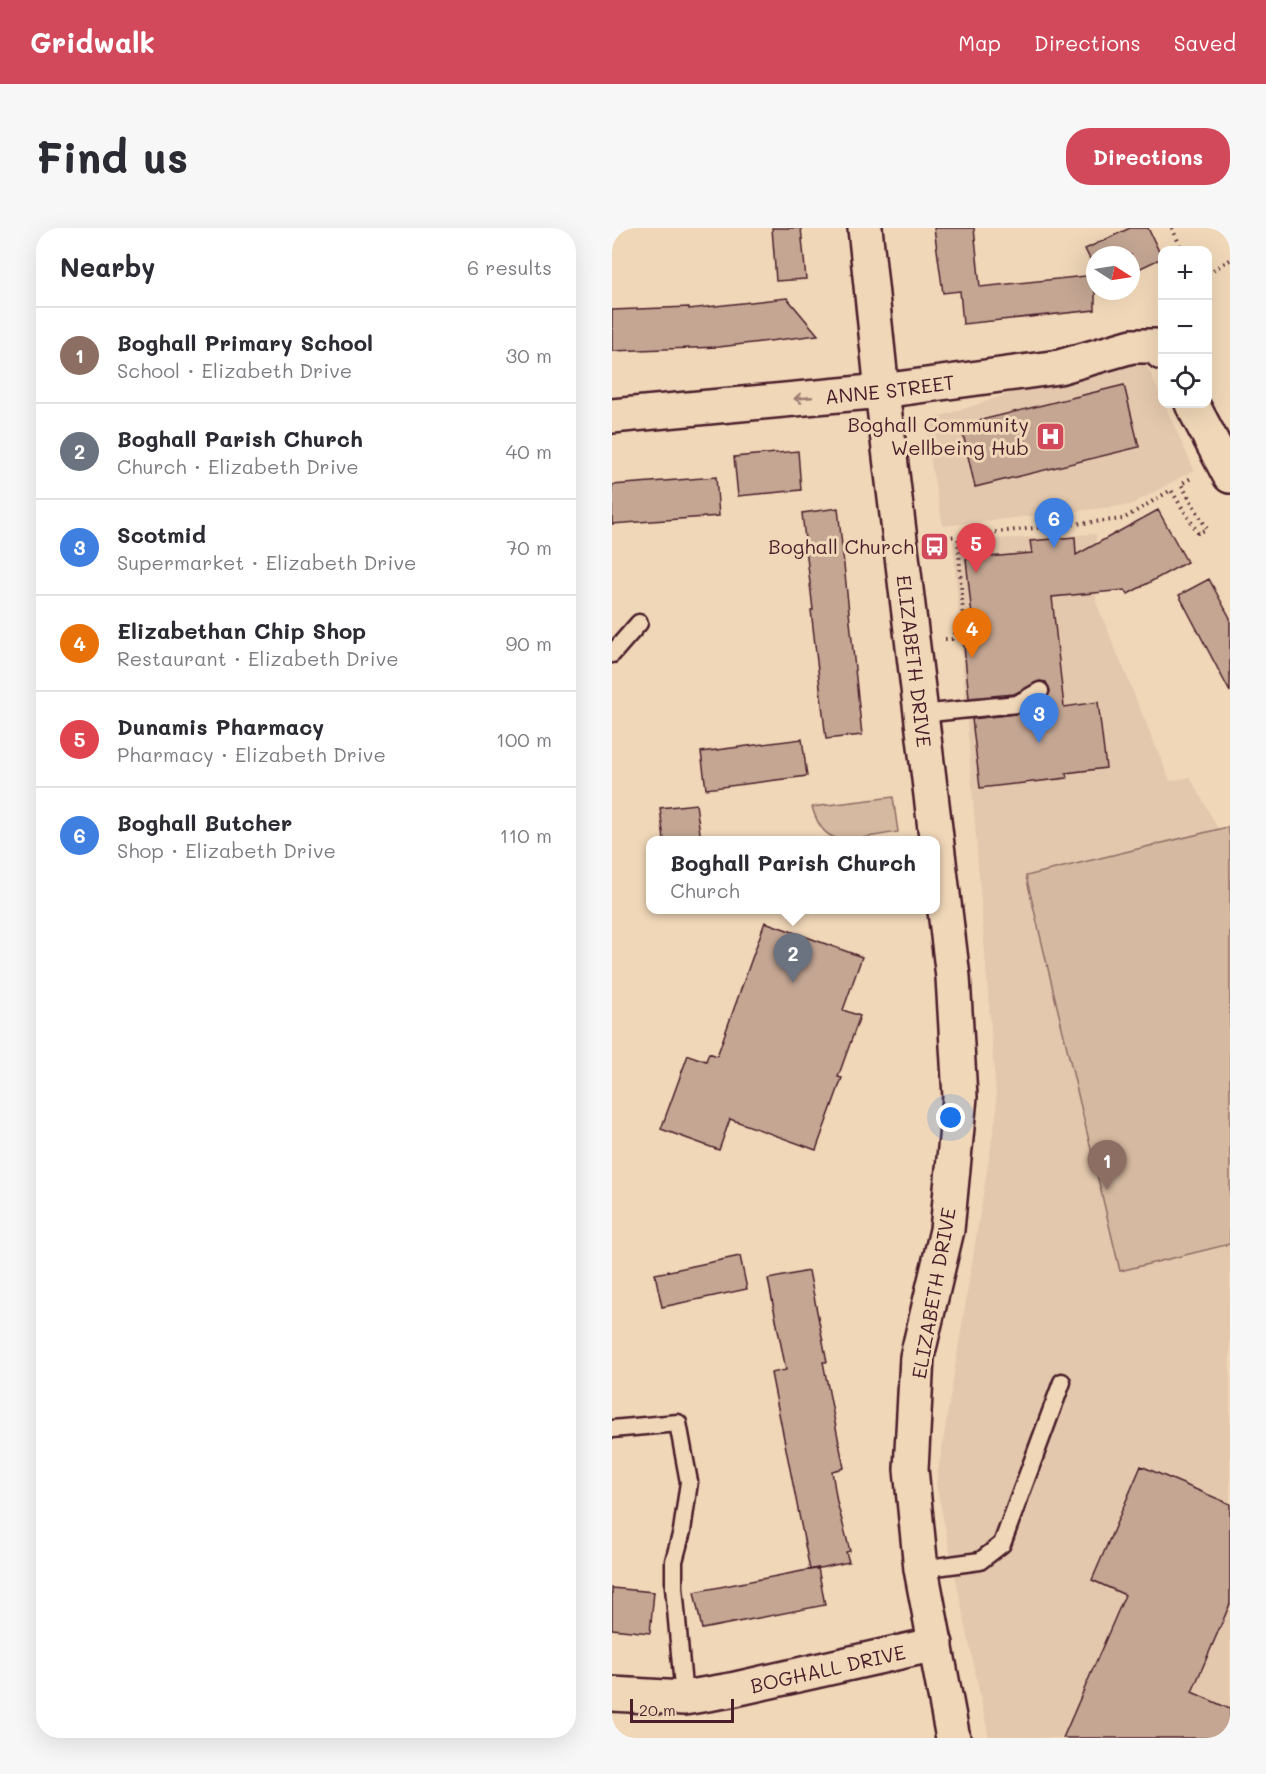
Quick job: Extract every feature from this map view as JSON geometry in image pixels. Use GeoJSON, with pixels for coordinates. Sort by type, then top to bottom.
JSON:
{"type":"FeatureCollection","features":[{"type":"Feature","properties":{"kind":"street","name":"ELIZABETH DRIVE"},"geometry":{"type":"LineString","coordinates":[[865,228],[935,836]]}},
{"type":"Feature","properties":{"kind":"street","name":"ANNE STREET"},"geometry":{"type":"LineString","coordinates":[[612,416],[882,391],[1059,367],[1132,346],[1155,346],[1158,349]]}},
{"type":"Feature","properties":{"kind":"street"},"geometry":{"type":"LineString","coordinates":[[1194,408],[1226,469]]}},
{"type":"Feature","properties":{"kind":"street","name":"ELIZABETH DRIVE"},"geometry":{"type":"LineString","coordinates":[[940,876],[953,977],[960,1097],[947,1230],[917,1357],[911,1469],[921,1569],[953,1738]]}},
{"type":"Feature","properties":{"kind":"street","name":"BOGHALL DRIVE"},"geometry":{"type":"LineString","coordinates":[[612,1694],[684,1698],[731,1690],[936,1644]]}},
{"type":"Feature","properties":{"kind":"lane"},"geometry":{"type":"LineString","coordinates":[[612,654],[639,623]]}},
{"type":"Feature","properties":{"kind":"lane"},"geometry":{"type":"LineString","coordinates":[[921,714],[1017,704],[1040,691]]}},
{"type":"Feature","properties":{"kind":"lane"},"geometry":{"type":"LineString","coordinates":[[921,1569],[980,1561],[1002,1544],[1062,1382]]}},
{"type":"Feature","properties":{"kind":"lane"},"geometry":{"type":"LineString","coordinates":[[612,1429],[678,1423],[688,1482],[682,1531],[674,1561],[684,1698]]}},
{"type":"Feature","properties":{"kind":"path"},"geometry":{"type":"LineString","coordinates":[[1172,228],[1180,246]]}},
{"type":"Feature","properties":{"kind":"path"},"geometry":{"type":"LineString","coordinates":[[1212,271],[1230,260]]}},
{"type":"Feature","properties":{"kind":"path"},"geometry":{"type":"LineString","coordinates":[[947,537],[1123,519],[1181,484],[1226,469]]}},
{"type":"Feature","properties":{"kind":"path"},"geometry":{"type":"LineString","coordinates":[[1171,490],[1198,533],[1207,529],[1181,484]]}},
{"type":"Feature","properties":{"kind":"path"},"geometry":{"type":"LineString","coordinates":[[912,643],[952,639],[963,616],[958,536]]}},
{"type":"Feature","properties":{"kind":"shaded area"},"geometry":{"type":"Polygon","coordinates":[[[1146,364],[1158,390],[1158,408],[1166,408],[1194,470],[1130,505],[943,526],[926,421],[1095,366],[1146,364]]]}},
{"type":"Feature","properties":{"kind":"shaded area"},"geometry":{"type":"Polygon","coordinates":[[[1096,534],[1096,602],[1170,781],[1190,777],[1230,851],[1230,1738],[989,1738],[936,1484],[997,1109],[953,541],[1096,534]]]}},
{"type":"Feature","properties":{"kind":"shaded area"},"geometry":{"type":"Polygon","coordinates":[[[893,797],[898,832],[874,836],[831,836],[817,821],[812,807],[893,797]]]}},
{"type":"Feature","properties":{"kind":"shaded area"},"geometry":{"type":"Polygon","coordinates":[[[1228,827],[1230,838],[1230,1244],[1120,1271],[1026,876],[1228,827]]]}},
{"type":"Feature","properties":{"kind":"building"},"geometry":{"type":"Polygon","coordinates":[[[772,228],[801,228],[806,279],[776,281],[772,228]]]}},
{"type":"Feature","properties":{"kind":"building"},"geometry":{"type":"Polygon","coordinates":[[[934,228],[974,228],[980,287],[1086,276],[1086,300],[1095,300],[1095,310],[963,324],[960,291],[943,293],[934,228]]]}},
{"type":"Feature","properties":{"kind":"building"},"geometry":{"type":"Polygon","coordinates":[[[1130,228],[1148,228],[1158,249],[1158,260],[1140,268],[1140,246],[1091,246],[1130,228]]]}},
{"type":"Feature","properties":{"kind":"building"},"geometry":{"type":"Polygon","coordinates":[[[787,298],[818,335],[719,347],[612,351],[612,310],[689,307],[689,309],[787,298]]]}},
{"type":"Feature","properties":{"kind":"building","name":"Boghall Community Wellbeing Hub"},"geometry":{"type":"Polygon","coordinates":[[[1124,385],[1139,447],[975,487],[961,425],[1124,385]]]}},
{"type":"Feature","properties":{"kind":"building"},"geometry":{"type":"Polygon","coordinates":[[[798,451],[801,490],[738,496],[734,457],[798,451]]]}},
{"type":"Feature","properties":{"kind":"building"},"geometry":{"type":"Polygon","coordinates":[[[716,477],[719,516],[612,524],[612,485],[716,477]]]}},
{"type":"Feature","properties":{"kind":"building"},"geometry":{"type":"Polygon","coordinates":[[[838,508],[862,735],[826,739],[802,513],[838,508]]]}},
{"type":"Feature","properties":{"kind":"building"},"geometry":{"type":"Polygon","coordinates":[[[1158,510],[1187,562],[1128,594],[1125,590],[1052,597],[1064,707],[1098,702],[1106,768],[1066,773],[1067,778],[980,788],[972,719],[1022,713],[1046,700],[1050,691],[1046,682],[1040,681],[1014,694],[969,698],[963,636],[974,635],[966,559],[1032,553],[1030,541],[1075,537],[1076,555],[1158,510]]]}},
{"type":"Feature","properties":{"kind":"building"},"geometry":{"type":"Polygon","coordinates":[[[1209,579],[1230,618],[1230,692],[1179,595],[1209,579]]]}},
{"type":"Feature","properties":{"kind":"building"},"geometry":{"type":"Polygon","coordinates":[[[802,739],[807,776],[706,789],[701,752],[802,739]]]}},
{"type":"Feature","properties":{"kind":"building"},"geometry":{"type":"Polygon","coordinates":[[[696,804],[700,836],[664,836],[660,808],[696,804]]]}},
{"type":"Feature","properties":{"kind":"building"},"geometry":{"type":"Polygon","coordinates":[[[765,922],[862,957],[843,1010],[860,1016],[838,1077],[842,1078],[816,1150],[730,1119],[719,1150],[661,1129],[688,1055],[706,1061],[709,1053],[717,1056],[765,922]]]}},
{"type":"Feature","properties":{"kind":"building"},"geometry":{"type":"Polygon","coordinates":[[[740,1256],[747,1289],[662,1307],[655,1274],[740,1256]]]}},
{"type":"Feature","properties":{"kind":"building"},"geometry":{"type":"Polygon","coordinates":[[[809,1271],[827,1362],[823,1362],[844,1468],[832,1471],[837,1502],[850,1551],[846,1552],[849,1562],[810,1570],[771,1373],[786,1370],[768,1279],[809,1271]]]}},
{"type":"Feature","properties":{"kind":"building"},"geometry":{"type":"Polygon","coordinates":[[[1141,1466],[1230,1504],[1230,1604],[1192,1692],[1230,1709],[1230,1738],[1063,1738],[1125,1595],[1092,1580],[1141,1466]]]}},
{"type":"Feature","properties":{"kind":"building"},"geometry":{"type":"Polygon","coordinates":[[[818,1568],[825,1605],[702,1629],[694,1592],[818,1568]]]}},
{"type":"Feature","properties":{"kind":"building"},"geometry":{"type":"Polygon","coordinates":[[[612,1588],[654,1592],[650,1633],[612,1629],[612,1588]]]}},
{"type":"Feature","properties":{"kind":"place","name":"Boghall Community Wellbeing Hub"},"geometry":{"type":"Point","coordinates":[1050,436]}},
{"type":"Feature","properties":{"kind":"place","name":"Boghall Church"},"geometry":{"type":"Point","coordinates":[935,546]}},
{"type":"Feature","properties":{"kind":"place","name":"Boghall Butcher"},"geometry":{"type":"Point","coordinates":[1054,548]}},
{"type":"Feature","properties":{"kind":"place","name":"Dunamis Pharmacy"},"geometry":{"type":"Point","coordinates":[976,573]}},
{"type":"Feature","properties":{"kind":"place","name":"Elizabethan Chip Shop"},"geometry":{"type":"Point","coordinates":[972,658]}},
{"type":"Feature","properties":{"kind":"place","name":"Scotmid"},"geometry":{"type":"Point","coordinates":[1039,743]}},
{"type":"Feature","properties":{"kind":"place","name":"Boghall Parish Church"},"geometry":{"type":"Point","coordinates":[793,983]}},
{"type":"Feature","properties":{"kind":"place","name":"Boghall Primary School"},"geometry":{"type":"Point","coordinates":[1107,1190]}}]}
